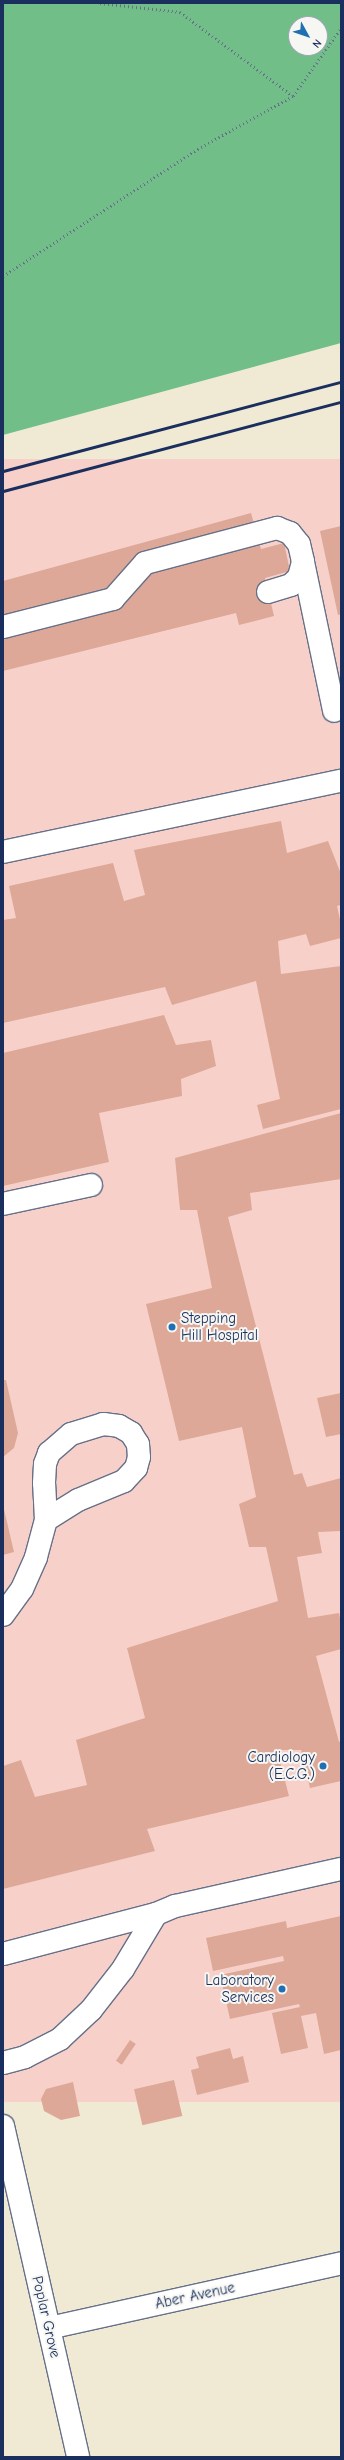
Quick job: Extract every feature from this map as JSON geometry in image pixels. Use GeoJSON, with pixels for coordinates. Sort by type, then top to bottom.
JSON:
{"type":"FeatureCollection","features":[{"type":"Feature","properties":{"kind":"street"},"geometry":{"type":"LineString","coordinates":[[3,627],[113,600],[145,563],[277,528],[290,534],[299,544],[304,562],[334,711]]}},
{"type":"Feature","properties":{"kind":"street"},"geometry":{"type":"LineString","coordinates":[[268,592],[291,585],[299,577],[304,562]]}},
{"type":"Feature","properties":{"kind":"street"},"geometry":{"type":"LineString","coordinates":[[3,852],[341,782]]}},
{"type":"Feature","properties":{"kind":"street"},"geometry":{"type":"LineString","coordinates":[[3,1204],[91,1185]]}},
{"type":"Feature","properties":{"kind":"street"},"geometry":{"type":"LineString","coordinates":[[3,1615],[22,1589],[36,1557],[46,1520],[45,1464],[49,1453],[56,1444],[71,1434],[103,1424],[119,1426],[131,1433],[138,1444],[140,1457],[136,1468],[124,1481],[78,1500],[46,1520]]}},
{"type":"Feature","properties":{"kind":"street"},"geometry":{"type":"LineString","coordinates":[[3,1954],[156,1914],[175,1906],[341,1869]]}},
{"type":"Feature","properties":{"kind":"street"},"geometry":{"type":"LineString","coordinates":[[3,2063],[25,2057],[60,2039],[91,2010],[123,1969],[156,1914]]}},
{"type":"Feature","properties":{"kind":"street","name":"Poplar Grove"},"geometry":{"type":"LineString","coordinates":[[3,2126],[78,2457]]}},
{"type":"Feature","properties":{"kind":"street","name":"Aber Avenue"},"geometry":{"type":"LineString","coordinates":[[49,2328],[341,2263]]}},
{"type":"Feature","properties":{"kind":"path"},"geometry":{"type":"LineString","coordinates":[[100,3],[180,12],[293,96]]}},
{"type":"Feature","properties":{"kind":"path"},"geometry":{"type":"LineString","coordinates":[[3,276],[201,147],[293,96],[341,28]]}},
{"type":"Feature","properties":{"kind":"shaded area","name":"Stepping Hill Hospital"},"geometry":{"type":"Polygon","coordinates":[[[3,459],[341,459],[341,2102],[3,2102],[3,459]]]}},
{"type":"Feature","properties":{"kind":"green space"},"geometry":{"type":"Polygon","coordinates":[[[3,3],[341,3],[341,343],[3,435],[3,3]]]}},
{"type":"Feature","properties":{"kind":"building"},"geometry":{"type":"Polygon","coordinates":[[[251,513],[261,549],[284,543],[290,571],[265,578],[274,616],[239,625],[236,613],[3,671],[3,581],[251,513]]]}},
{"type":"Feature","properties":{"kind":"building"},"geometry":{"type":"Polygon","coordinates":[[[341,526],[341,614],[338,615],[320,531],[341,526]]]}},
{"type":"Feature","properties":{"kind":"building"},"geometry":{"type":"Polygon","coordinates":[[[281,821],[287,853],[328,841],[341,874],[341,905],[337,906],[341,924],[341,938],[310,946],[306,934],[278,941],[281,974],[341,966],[341,1109],[263,1129],[257,1105],[280,1099],[256,981],[172,1005],[165,987],[3,1023],[3,920],[16,918],[9,886],[113,863],[124,901],[145,895],[134,850],[281,821]]]}},
{"type":"Feature","properties":{"kind":"building"},"geometry":{"type":"Polygon","coordinates":[[[164,1015],[176,1045],[211,1040],[216,1066],[181,1079],[182,1096],[99,1113],[109,1162],[3,1186],[3,1053],[164,1015]]]}},
{"type":"Feature","properties":{"kind":"building"},"geometry":{"type":"Polygon","coordinates":[[[341,1113],[341,1179],[250,1193],[252,1210],[228,1217],[294,1475],[302,1473],[307,1487],[341,1478],[341,1531],[318,1532],[322,1553],[297,1557],[308,1618],[339,1613],[341,1623],[341,1649],[316,1656],[339,1742],[341,1741],[341,1781],[310,1788],[301,1750],[277,1750],[289,1796],[147,1829],[155,1851],[3,1889],[3,1766],[21,1760],[35,1797],[87,1785],[76,1740],[145,1718],[127,1648],[278,1601],[266,1547],[249,1547],[239,1504],[256,1497],[242,1427],[179,1441],[146,1304],[212,1288],[197,1210],[180,1210],[175,1158],[341,1113]]]}},
{"type":"Feature","properties":{"kind":"building"},"geometry":{"type":"Polygon","coordinates":[[[3,1380],[6,1380],[18,1433],[14,1448],[3,1457],[3,1380]]]}},
{"type":"Feature","properties":{"kind":"building"},"geometry":{"type":"Polygon","coordinates":[[[341,1393],[341,1434],[326,1437],[317,1398],[341,1393]]]}},
{"type":"Feature","properties":{"kind":"building"},"geometry":{"type":"Polygon","coordinates":[[[3,1505],[14,1552],[3,1555],[3,1505]]]}},
{"type":"Feature","properties":{"kind":"building","name":"Laboratory Services"},"geometry":{"type":"Polygon","coordinates":[[[341,1916],[341,2050],[324,2054],[316,2013],[301,2016],[308,2048],[281,2054],[272,2013],[300,2007],[299,2004],[230,2019],[220,1975],[284,1961],[283,1956],[213,1971],[206,1938],[286,1921],[287,1928],[341,1916]]]}},
{"type":"Feature","properties":{"kind":"building"},"geometry":{"type":"Polygon","coordinates":[[[130,2040],[136,2044],[122,2065],[116,2061],[130,2040]]]}},
{"type":"Feature","properties":{"kind":"building"},"geometry":{"type":"Polygon","coordinates":[[[230,2048],[233,2059],[243,2056],[249,2082],[197,2095],[191,2070],[199,2068],[196,2057],[230,2048]]]}},
{"type":"Feature","properties":{"kind":"building"},"geometry":{"type":"Polygon","coordinates":[[[174,2080],[182,2116],[142,2125],[134,2089],[174,2080]]]}},
{"type":"Feature","properties":{"kind":"building"},"geometry":{"type":"Polygon","coordinates":[[[73,2082],[80,2116],[61,2120],[44,2111],[41,2099],[46,2089],[73,2082]]]}},
{"type":"Feature","properties":{"kind":"railway"},"geometry":{"type":"LineString","coordinates":[[3,471],[341,382]]}},
{"type":"Feature","properties":{"kind":"railway"},"geometry":{"type":"LineString","coordinates":[[3,491],[341,402]]}},
{"type":"Feature","properties":{"kind":"place","name":"Stepping Hill Hospital"},"geometry":{"type":"Point","coordinates":[172,1327]}},
{"type":"Feature","properties":{"kind":"place","name":"Cardiology (E.C.G.)"},"geometry":{"type":"Point","coordinates":[323,1766]}},
{"type":"Feature","properties":{"kind":"place","name":"Laboratory Services"},"geometry":{"type":"Point","coordinates":[282,1989]}}]}
